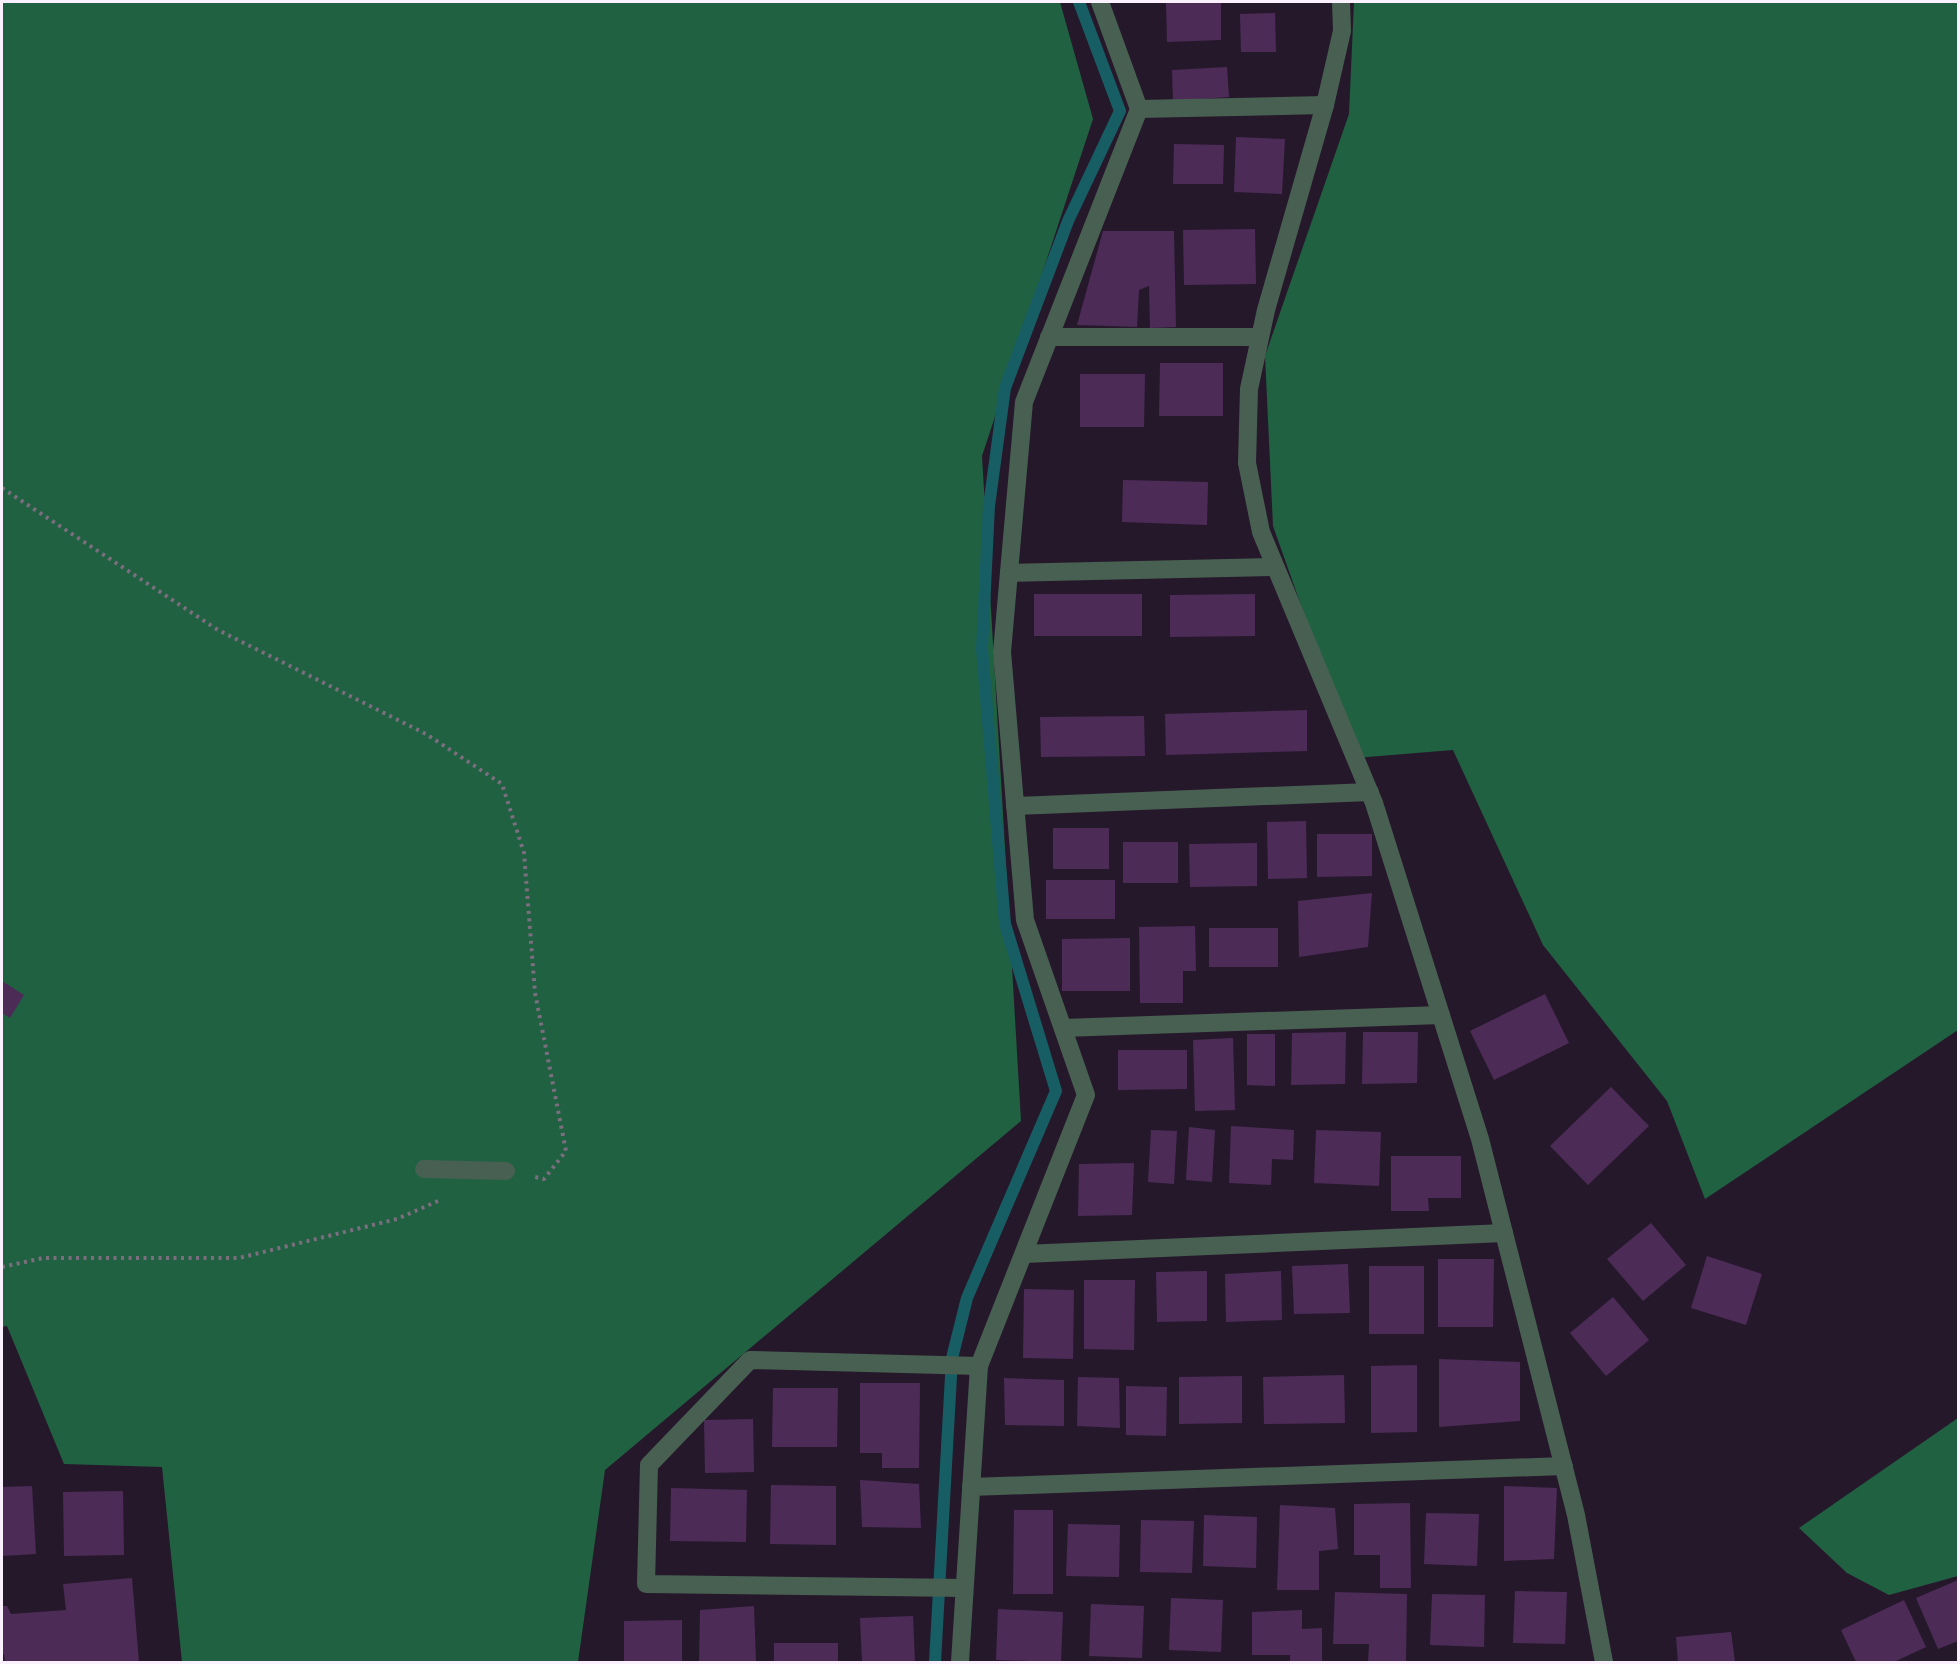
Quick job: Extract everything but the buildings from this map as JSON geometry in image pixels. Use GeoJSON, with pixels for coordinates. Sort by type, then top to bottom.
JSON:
{"type":"FeatureCollection","features":[{"type":"Feature","properties":{"kind":"street"},"geometry":{"type":"LineString","coordinates":[[960,1662],[979,1366],[1086,1095],[1025,920],[1002,652],[1024,402],[1138,109],[1100,2]]}},
{"type":"Feature","properties":{"kind":"street"},"geometry":{"type":"LineString","coordinates":[[1341,2],[1342,31],[1325,105],[1260,337],[1249,389],[1247,464],[1261,532],[1370,792],[1480,1139],[1576,1515],[1604,1662]]}},
{"type":"Feature","properties":{"kind":"street"},"geometry":{"type":"LineString","coordinates":[[1138,109],[1325,105]]}},
{"type":"Feature","properties":{"kind":"street"},"geometry":{"type":"LineString","coordinates":[[1049,337],[1260,337]]}},
{"type":"Feature","properties":{"kind":"street"},"geometry":{"type":"LineString","coordinates":[[1009,573],[1275,567]]}},
{"type":"Feature","properties":{"kind":"street"},"geometry":{"type":"LineString","coordinates":[[1015,806],[1370,792]]}},
{"type":"Feature","properties":{"kind":"street"},"geometry":{"type":"LineString","coordinates":[[1063,1028],[1441,1015]]}},
{"type":"Feature","properties":{"kind":"street"},"geometry":{"type":"LineString","coordinates":[[424,1169],[506,1171]]}},
{"type":"Feature","properties":{"kind":"street"},"geometry":{"type":"LineString","coordinates":[[1024,1254],[1504,1233]]}},
{"type":"Feature","properties":{"kind":"street"},"geometry":{"type":"LineString","coordinates":[[964,1588],[646,1584],[649,1465],[750,1360],[979,1366]]}},
{"type":"Feature","properties":{"kind":"street"},"geometry":{"type":"LineString","coordinates":[[971,1487],[1564,1466]]}},
{"type":"Feature","properties":{"kind":"path"},"geometry":{"type":"LineString","coordinates":[[2,488],[218,630],[426,734],[502,784],[524,853],[535,993],[566,1151],[544,1179],[506,1171]]}},
{"type":"Feature","properties":{"kind":"path"},"geometry":{"type":"LineString","coordinates":[[2,1267],[43,1258],[240,1258],[397,1219],[441,1200]]}},
{"type":"Feature","properties":{"kind":"green space"},"geometry":{"type":"Polygon","coordinates":[[[2,2],[1060,2],[1093,119],[982,456],[1021,1121],[605,1470],[578,1662],[182,1662],[162,1467],[64,1464],[7,1326],[2,1327],[2,2]]]}},
{"type":"Feature","properties":{"kind":"green space"},"geometry":{"type":"Polygon","coordinates":[[[1354,2],[1958,2],[1958,1030],[1705,1199],[1667,1101],[1543,945],[1453,750],[1355,758],[1273,526],[1265,356],[1349,114],[1354,2]]]}},
{"type":"Feature","properties":{"kind":"green space"},"geometry":{"type":"Polygon","coordinates":[[[1958,1418],[1958,1576],[1889,1595],[1847,1573],[1799,1528],[1958,1418]]]}},
{"type":"Feature","properties":{"kind":"waterway"},"geometry":{"type":"LineString","coordinates":[[935,1662],[952,1358],[967,1298],[1056,1091],[1005,924],[982,649],[989,506],[1005,388],[1068,221],[1120,111],[1079,2]]}}]}
